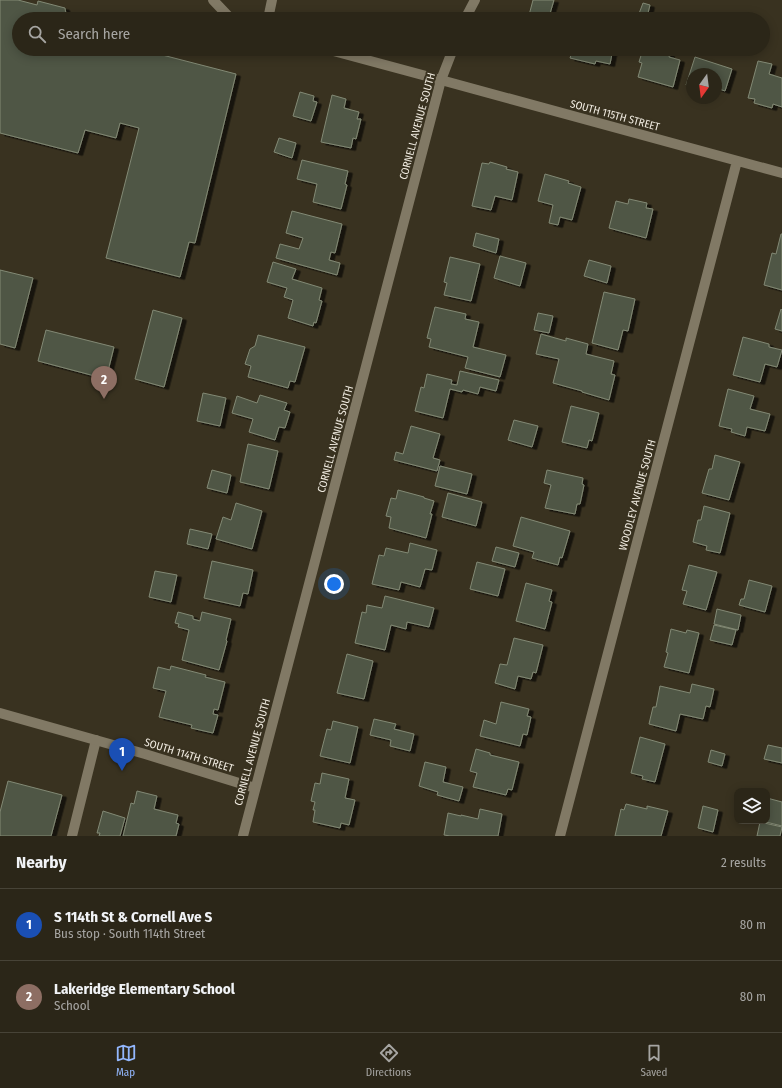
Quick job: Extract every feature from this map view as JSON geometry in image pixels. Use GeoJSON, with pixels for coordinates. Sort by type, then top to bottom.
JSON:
{"type":"FeatureCollection","features":[{"type":"Feature","properties":{"kind":"street"},"geometry":{"type":"LineString","coordinates":[[213,0],[224,12]]}},
{"type":"Feature","properties":{"kind":"street"},"geometry":{"type":"LineString","coordinates":[[269,12],[272,0]]}},
{"type":"Feature","properties":{"kind":"street"},"geometry":{"type":"LineString","coordinates":[[469,12],[476,0]]}},
{"type":"Feature","properties":{"kind":"street","name":"SOUTH 115TH STREET"},"geometry":{"type":"LineString","coordinates":[[352,56],[782,173]]}},
{"type":"Feature","properties":{"kind":"street","name":"CORNELL AVENUE SOUTH"},"geometry":{"type":"LineString","coordinates":[[243,836],[441,80],[450,56]]}},
{"type":"Feature","properties":{"kind":"street","name":"WOODLEY AVENUE SOUTH"},"geometry":{"type":"LineString","coordinates":[[560,836],[738,160]]}},
{"type":"Feature","properties":{"kind":"street","name":"SOUTH 114TH STREET"},"geometry":{"type":"LineString","coordinates":[[0,713],[145,754],[255,788]]}},
{"type":"Feature","properties":{"kind":"street"},"geometry":{"type":"LineString","coordinates":[[72,836],[96,740]]}},
{"type":"Feature","properties":{"kind":"building"},"geometry":{"type":"Polygon","coordinates":[[[0,0],[18,0],[37,5],[38,1],[65,8],[66,12],[12,12],[12,56],[166,56],[236,74],[195,243],[189,242],[180,277],[106,258],[139,128],[120,123],[116,138],[85,130],[78,153],[0,133],[0,0]]]}},
{"type":"Feature","properties":{"kind":"building"},"geometry":{"type":"Polygon","coordinates":[[[533,0],[554,0],[550,12],[530,12],[533,0]]]}},
{"type":"Feature","properties":{"kind":"building"},"geometry":{"type":"Polygon","coordinates":[[[643,3],[650,5],[648,12],[640,12],[643,3]]]}},
{"type":"Feature","properties":{"kind":"building"},"geometry":{"type":"Polygon","coordinates":[[[571,56],[612,56],[610,64],[596,61],[595,64],[570,58],[571,56]]]}},
{"type":"Feature","properties":{"kind":"building"},"geometry":{"type":"Polygon","coordinates":[[[641,56],[669,56],[680,60],[673,87],[638,77],[642,63],[639,62],[641,56]]]}},
{"type":"Feature","properties":{"kind":"building"},"geometry":{"type":"Polygon","coordinates":[[[695,57],[732,69],[725,91],[722,90],[722,68],[691,68],[695,57]]]}},
{"type":"Feature","properties":{"kind":"building"},"geometry":{"type":"Polygon","coordinates":[[[758,61],[772,64],[769,74],[782,78],[782,107],[773,104],[772,108],[754,103],[755,99],[748,98],[758,61]]]}},
{"type":"Feature","properties":{"kind":"building"},"geometry":{"type":"Polygon","coordinates":[[[300,92],[314,96],[313,101],[317,102],[311,121],[293,116],[300,92]]]}},
{"type":"Feature","properties":{"kind":"building"},"geometry":{"type":"Polygon","coordinates":[[[332,95],[346,99],[344,108],[359,112],[357,119],[361,119],[356,139],[353,138],[351,148],[321,142],[332,95]]]}},
{"type":"Feature","properties":{"kind":"building"},"geometry":{"type":"Polygon","coordinates":[[[279,138],[296,143],[292,158],[274,152],[279,138]]]}},
{"type":"Feature","properties":{"kind":"building"},"geometry":{"type":"Polygon","coordinates":[[[302,160],[348,171],[345,184],[347,185],[341,209],[313,202],[317,184],[297,179],[302,160]]]}},
{"type":"Feature","properties":{"kind":"building"},"geometry":{"type":"Polygon","coordinates":[[[490,162],[507,167],[506,169],[518,172],[512,200],[495,196],[491,210],[472,206],[482,163],[489,164],[490,162]]]}},
{"type":"Feature","properties":{"kind":"building"},"geometry":{"type":"Polygon","coordinates":[[[545,174],[569,181],[568,183],[581,187],[572,220],[560,217],[558,225],[549,223],[553,205],[538,201],[545,174]]]}},
{"type":"Feature","properties":{"kind":"building"},"geometry":{"type":"Polygon","coordinates":[[[629,199],[647,203],[646,208],[653,209],[646,238],[609,228],[616,201],[628,204],[629,199]]]}},
{"type":"Feature","properties":{"kind":"building"},"geometry":{"type":"Polygon","coordinates":[[[292,211],[342,224],[335,253],[331,252],[329,260],[340,263],[337,275],[276,258],[280,244],[299,249],[303,238],[286,233],[292,211]]]}},
{"type":"Feature","properties":{"kind":"building"},"geometry":{"type":"Polygon","coordinates":[[[476,233],[499,239],[496,253],[473,246],[476,233]]]}},
{"type":"Feature","properties":{"kind":"building"},"geometry":{"type":"Polygon","coordinates":[[[781,234],[782,290],[764,285],[772,253],[776,254],[781,234]]]}},
{"type":"Feature","properties":{"kind":"building"},"geometry":{"type":"Polygon","coordinates":[[[500,256],[526,263],[520,286],[494,278],[500,256]]]}},
{"type":"Feature","properties":{"kind":"building"},"geometry":{"type":"Polygon","coordinates":[[[450,257],[480,264],[471,301],[444,295],[447,283],[444,282],[450,257]]]}},
{"type":"Feature","properties":{"kind":"building"},"geometry":{"type":"Polygon","coordinates":[[[589,260],[611,266],[607,283],[584,276],[589,260]]]}},
{"type":"Feature","properties":{"kind":"building"},"geometry":{"type":"Polygon","coordinates":[[[273,262],[296,269],[292,279],[322,288],[319,300],[322,301],[316,323],[314,322],[313,326],[288,318],[293,300],[284,297],[287,288],[267,282],[273,262]]]}},
{"type":"Feature","properties":{"kind":"building"},"geometry":{"type":"Polygon","coordinates":[[[0,270],[33,278],[15,348],[0,344],[0,270]]]}},
{"type":"Feature","properties":{"kind":"building"},"geometry":{"type":"Polygon","coordinates":[[[604,292],[635,299],[628,331],[623,330],[618,350],[592,343],[604,292]]]}},
{"type":"Feature","properties":{"kind":"building"},"geometry":{"type":"Polygon","coordinates":[[[435,307],[466,314],[465,319],[479,322],[473,347],[506,355],[500,377],[465,368],[468,357],[429,347],[431,339],[427,338],[435,307]]]}},
{"type":"Feature","properties":{"kind":"building"},"geometry":{"type":"Polygon","coordinates":[[[781,309],[782,310],[782,331],[775,329],[781,309]]]}},
{"type":"Feature","properties":{"kind":"building"},"geometry":{"type":"Polygon","coordinates":[[[153,310],[182,318],[164,387],[135,379],[153,310]]]}},
{"type":"Feature","properties":{"kind":"building"},"geometry":{"type":"Polygon","coordinates":[[[538,313],[553,316],[549,333],[534,330],[538,313]]]}},
{"type":"Feature","properties":{"kind":"building"},"geometry":{"type":"Polygon","coordinates":[[[46,330],[114,347],[106,379],[38,361],[46,330]]]}},
{"type":"Feature","properties":{"kind":"building"},"geometry":{"type":"Polygon","coordinates":[[[541,334],[566,341],[566,338],[588,344],[586,354],[614,361],[611,374],[615,375],[609,400],[553,383],[559,359],[536,354],[541,334]]]}},
{"type":"Feature","properties":{"kind":"building"},"geometry":{"type":"Polygon","coordinates":[[[258,335],[305,347],[295,382],[290,381],[288,388],[248,377],[251,366],[245,364],[250,349],[255,346],[258,335]]]}},
{"type":"Feature","properties":{"kind":"building"},"geometry":{"type":"Polygon","coordinates":[[[743,337],[769,344],[769,347],[782,350],[777,367],[765,364],[760,382],[733,375],[743,337]]]}},
{"type":"Feature","properties":{"kind":"building"},"geometry":{"type":"Polygon","coordinates":[[[460,371],[499,380],[496,391],[480,387],[478,394],[463,390],[462,392],[450,389],[443,418],[415,411],[421,387],[424,388],[427,374],[452,380],[451,384],[457,385],[460,371]]]}},
{"type":"Feature","properties":{"kind":"building"},"geometry":{"type":"Polygon","coordinates":[[[728,389],[754,396],[750,409],[770,414],[765,431],[747,427],[745,436],[731,432],[732,429],[719,426],[728,389]]]}},
{"type":"Feature","properties":{"kind":"building"},"geometry":{"type":"Polygon","coordinates":[[[203,393],[226,398],[220,426],[197,421],[203,393]]]}},
{"type":"Feature","properties":{"kind":"building"},"geometry":{"type":"Polygon","coordinates":[[[260,395],[287,403],[284,410],[290,412],[285,428],[279,427],[275,440],[249,432],[253,419],[232,413],[237,396],[257,403],[260,395]]]}},
{"type":"Feature","properties":{"kind":"building"},"geometry":{"type":"Polygon","coordinates":[[[571,406],[599,413],[592,441],[589,440],[587,448],[562,442],[571,406]]]}},
{"type":"Feature","properties":{"kind":"building"},"geometry":{"type":"Polygon","coordinates":[[[514,420],[538,426],[532,447],[508,440],[514,420]]]}},
{"type":"Feature","properties":{"kind":"building"},"geometry":{"type":"Polygon","coordinates":[[[411,426],[440,434],[433,458],[440,460],[437,471],[394,460],[396,452],[403,454],[411,426]]]}},
{"type":"Feature","properties":{"kind":"building"},"geometry":{"type":"Polygon","coordinates":[[[248,444],[278,451],[269,489],[240,482],[248,444]]]}},
{"type":"Feature","properties":{"kind":"building"},"geometry":{"type":"Polygon","coordinates":[[[715,455],[740,462],[729,500],[702,493],[709,469],[712,469],[715,455]]]}},
{"type":"Feature","properties":{"kind":"building"},"geometry":{"type":"Polygon","coordinates":[[[440,466],[472,474],[467,494],[435,486],[440,466]]]}},
{"type":"Feature","properties":{"kind":"building"},"geometry":{"type":"Polygon","coordinates":[[[212,470],[231,475],[227,493],[207,488],[212,470]]]}},
{"type":"Feature","properties":{"kind":"building"},"geometry":{"type":"Polygon","coordinates":[[[547,470],[583,478],[582,484],[584,485],[580,504],[577,504],[575,514],[545,508],[551,485],[544,483],[547,470]]]}},
{"type":"Feature","properties":{"kind":"building"},"geometry":{"type":"Polygon","coordinates":[[[398,490],[434,501],[426,538],[389,528],[391,517],[386,516],[391,498],[396,499],[398,490]]]}},
{"type":"Feature","properties":{"kind":"building"},"geometry":{"type":"Polygon","coordinates":[[[448,493],[482,502],[476,526],[442,517],[448,493]]]}},
{"type":"Feature","properties":{"kind":"building"},"geometry":{"type":"Polygon","coordinates":[[[236,503],[262,511],[252,549],[216,539],[223,517],[231,520],[236,503]]]}},
{"type":"Feature","properties":{"kind":"building"},"geometry":{"type":"Polygon","coordinates":[[[704,506],[730,513],[720,553],[706,550],[707,546],[693,542],[698,520],[701,520],[704,506]]]}},
{"type":"Feature","properties":{"kind":"building"},"geometry":{"type":"Polygon","coordinates":[[[521,517],[570,531],[562,558],[560,557],[558,565],[532,558],[534,552],[513,546],[521,517]]]}},
{"type":"Feature","properties":{"kind":"building"},"geometry":{"type":"Polygon","coordinates":[[[190,529],[212,534],[208,549],[187,544],[190,529]]]}},
{"type":"Feature","properties":{"kind":"building"},"geometry":{"type":"Polygon","coordinates":[[[410,543],[437,550],[432,570],[425,569],[420,587],[401,582],[399,590],[372,584],[379,555],[384,556],[386,548],[408,553],[410,543]]]}},
{"type":"Feature","properties":{"kind":"building"},"geometry":{"type":"Polygon","coordinates":[[[496,547],[519,553],[515,567],[492,561],[496,547]]]}},
{"type":"Feature","properties":{"kind":"building"},"geometry":{"type":"Polygon","coordinates":[[[212,561],[253,570],[248,594],[243,593],[240,606],[204,598],[212,561]]]}},
{"type":"Feature","properties":{"kind":"building"},"geometry":{"type":"Polygon","coordinates":[[[477,562],[505,569],[498,596],[470,589],[477,562]]]}},
{"type":"Feature","properties":{"kind":"building"},"geometry":{"type":"Polygon","coordinates":[[[689,565],[717,572],[706,610],[683,604],[687,591],[682,590],[689,565]]]}},
{"type":"Feature","properties":{"kind":"building"},"geometry":{"type":"Polygon","coordinates":[[[155,571],[177,575],[171,602],[149,597],[155,571]]]}},
{"type":"Feature","properties":{"kind":"building"},"geometry":{"type":"Polygon","coordinates":[[[749,580],[772,586],[765,612],[739,605],[741,599],[744,599],[749,580]]]}},
{"type":"Feature","properties":{"kind":"building"},"geometry":{"type":"Polygon","coordinates":[[[526,583],[552,590],[549,601],[552,602],[545,629],[516,621],[526,583]]]}},
{"type":"Feature","properties":{"kind":"building"},"geometry":{"type":"Polygon","coordinates":[[[385,596],[434,608],[429,627],[407,622],[406,629],[391,625],[385,650],[355,643],[362,612],[366,613],[367,605],[382,608],[385,596]]]}},
{"type":"Feature","properties":{"kind":"building"},"geometry":{"type":"Polygon","coordinates":[[[717,609],[741,615],[738,630],[714,624],[717,609]]]}},
{"type":"Feature","properties":{"kind":"building"},"geometry":{"type":"Polygon","coordinates":[[[178,612],[193,616],[193,619],[200,621],[202,612],[231,619],[219,670],[182,660],[189,630],[178,627],[179,624],[175,623],[178,612]]]}},
{"type":"Feature","properties":{"kind":"building"},"geometry":{"type":"Polygon","coordinates":[[[714,625],[736,630],[732,645],[710,640],[714,625]]]}},
{"type":"Feature","properties":{"kind":"building"},"geometry":{"type":"Polygon","coordinates":[[[671,629],[686,633],[687,630],[699,633],[689,673],[664,667],[668,653],[666,652],[671,629]]]}},
{"type":"Feature","properties":{"kind":"building"},"geometry":{"type":"Polygon","coordinates":[[[514,638],[543,645],[536,673],[533,672],[531,679],[518,676],[515,689],[495,683],[500,664],[507,665],[514,638]]]}},
{"type":"Feature","properties":{"kind":"building"},"geometry":{"type":"Polygon","coordinates":[[[347,654],[373,661],[364,699],[337,693],[347,654]]]}},
{"type":"Feature","properties":{"kind":"building"},"geometry":{"type":"Polygon","coordinates":[[[171,666],[206,675],[205,677],[225,682],[218,710],[214,709],[213,714],[218,715],[213,733],[191,728],[192,725],[159,717],[166,691],[153,688],[158,667],[170,670],[171,666]]]}},
{"type":"Feature","properties":{"kind":"building"},"geometry":{"type":"Polygon","coordinates":[[[692,684],[714,689],[710,707],[706,706],[703,719],[680,714],[676,731],[649,724],[653,707],[656,707],[660,686],[690,693],[692,684]]]}},
{"type":"Feature","properties":{"kind":"building"},"geometry":{"type":"Polygon","coordinates":[[[501,702],[529,709],[527,716],[531,717],[527,735],[523,734],[520,746],[480,736],[484,720],[496,724],[501,702]]]}},
{"type":"Feature","properties":{"kind":"building"},"geometry":{"type":"Polygon","coordinates":[[[374,719],[396,724],[394,729],[414,734],[410,751],[390,746],[391,740],[370,735],[374,719]]]}},
{"type":"Feature","properties":{"kind":"building"},"geometry":{"type":"Polygon","coordinates":[[[333,721],[358,727],[350,763],[320,756],[327,729],[331,730],[333,721]]]}},
{"type":"Feature","properties":{"kind":"building"},"geometry":{"type":"Polygon","coordinates":[[[640,737],[665,744],[655,782],[642,779],[643,776],[631,773],[640,737]]]}},
{"type":"Feature","properties":{"kind":"building"},"geometry":{"type":"Polygon","coordinates":[[[768,745],[782,748],[782,763],[764,759],[768,745]]]}},
{"type":"Feature","properties":{"kind":"building"},"geometry":{"type":"Polygon","coordinates":[[[476,749],[490,753],[490,755],[519,762],[512,790],[508,789],[506,795],[473,787],[477,773],[470,771],[476,749]]]}},
{"type":"Feature","properties":{"kind":"building"},"geometry":{"type":"Polygon","coordinates":[[[711,750],[725,754],[722,766],[708,762],[711,750]]]}},
{"type":"Feature","properties":{"kind":"building"},"geometry":{"type":"Polygon","coordinates":[[[425,762],[446,767],[443,782],[463,787],[459,801],[437,795],[438,792],[419,786],[425,762]]]}},
{"type":"Feature","properties":{"kind":"building"},"geometry":{"type":"Polygon","coordinates":[[[322,773],[349,779],[345,798],[355,800],[349,825],[341,823],[340,828],[313,822],[315,802],[311,801],[315,783],[320,784],[322,773]]]}},
{"type":"Feature","properties":{"kind":"building"},"geometry":{"type":"Polygon","coordinates":[[[8,781],[62,795],[51,836],[0,836],[0,812],[8,781]]]}},
{"type":"Feature","properties":{"kind":"building"},"geometry":{"type":"Polygon","coordinates":[[[137,791],[157,796],[154,809],[178,815],[176,823],[179,824],[176,836],[123,836],[131,803],[134,804],[137,791]]]}},
{"type":"Feature","properties":{"kind":"building"},"geometry":{"type":"Polygon","coordinates":[[[770,799],[782,802],[782,826],[770,823],[770,799]]]}},
{"type":"Feature","properties":{"kind":"building"},"geometry":{"type":"Polygon","coordinates":[[[626,804],[647,809],[647,806],[668,811],[661,836],[615,836],[621,809],[624,810],[626,804]]]}},
{"type":"Feature","properties":{"kind":"building"},"geometry":{"type":"Polygon","coordinates":[[[703,806],[718,810],[713,832],[698,828],[703,806]]]}},
{"type":"Feature","properties":{"kind":"building"},"geometry":{"type":"Polygon","coordinates":[[[480,809],[502,814],[498,836],[444,835],[448,813],[478,819],[480,809]]]}},
{"type":"Feature","properties":{"kind":"building"},"geometry":{"type":"Polygon","coordinates":[[[103,811],[125,818],[120,836],[99,836],[100,833],[97,833],[103,811]]]}},
{"type":"Feature","properties":{"kind":"building"},"geometry":{"type":"Polygon","coordinates":[[[760,824],[769,824],[782,827],[780,836],[757,836],[760,824]]]}},
{"type":"Feature","properties":{"kind":"place","name":"Lakeridge Elementary School"},"geometry":{"type":"Point","coordinates":[104,399]}},
{"type":"Feature","properties":{"kind":"place","name":"S 114th St & Cornell Ave S"},"geometry":{"type":"Point","coordinates":[122,771]}}]}
